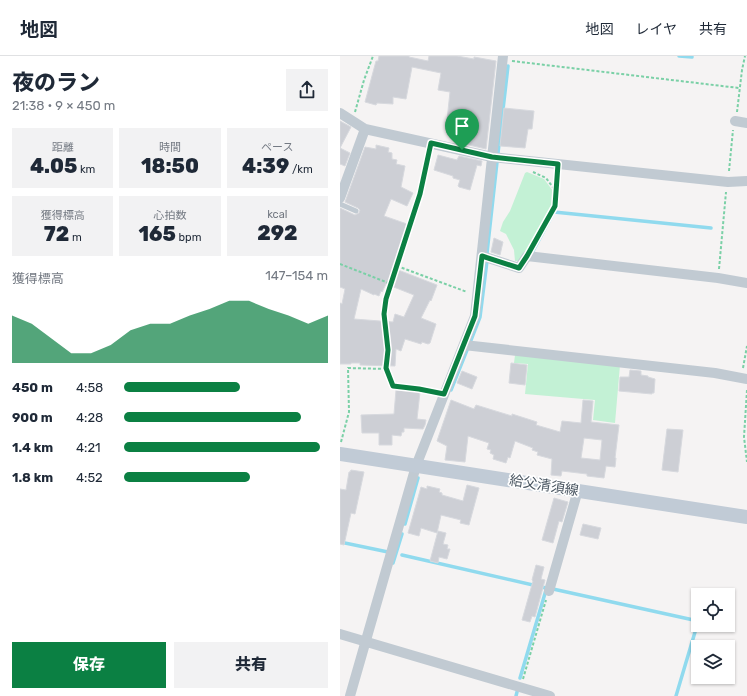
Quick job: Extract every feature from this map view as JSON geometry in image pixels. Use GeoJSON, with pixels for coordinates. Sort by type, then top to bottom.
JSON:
{"type":"FeatureCollection","features":[{"type":"Feature","properties":{"kind":"main road","name":"給父清須線"},"geometry":{"type":"LineString","coordinates":[[340,454],[747,517]]}},
{"type":"Feature","properties":{"kind":"street"},"geometry":{"type":"LineString","coordinates":[[350,696],[416,466],[475,316],[503,58]]}},
{"type":"Feature","properties":{"kind":"street"},"geometry":{"type":"LineString","coordinates":[[340,113],[365,129],[492,157],[728,182],[747,182]]}},
{"type":"Feature","properties":{"kind":"street"},"geometry":{"type":"LineString","coordinates":[[735,121],[747,123]]}},
{"type":"Feature","properties":{"kind":"street"},"geometry":{"type":"LineString","coordinates":[[340,198],[365,129]]}},
{"type":"Feature","properties":{"kind":"street"},"geometry":{"type":"LineString","coordinates":[[482,256],[519,268],[527,256],[718,278],[747,283]]}},
{"type":"Feature","properties":{"kind":"street"},"geometry":{"type":"LineString","coordinates":[[464,345],[716,373],[744,378]]}},
{"type":"Feature","properties":{"kind":"street"},"geometry":{"type":"LineString","coordinates":[[549,591],[578,490]]}},
{"type":"Feature","properties":{"kind":"street"},"geometry":{"type":"LineString","coordinates":[[340,634],[550,696]]}},
{"type":"Feature","properties":{"kind":"lane"},"geometry":{"type":"LineString","coordinates":[[340,204],[356,211]]}},
{"type":"Feature","properties":{"kind":"path"},"geometry":{"type":"LineString","coordinates":[[352,120],[364,80],[374,56]]}},
{"type":"Feature","properties":{"kind":"path"},"geometry":{"type":"LineString","coordinates":[[718,278],[732,134],[745,56]]}},
{"type":"Feature","properties":{"kind":"path"},"geometry":{"type":"LineString","coordinates":[[503,58],[739,88]]}},
{"type":"Feature","properties":{"kind":"path"},"geometry":{"type":"LineString","coordinates":[[431,143],[420,194],[391,284],[384,314],[388,350],[386,368],[393,386],[444,394]]}},
{"type":"Feature","properties":{"kind":"path"},"geometry":{"type":"LineString","coordinates":[[526,160],[525,168],[546,178],[556,191]]}},
{"type":"Feature","properties":{"kind":"path"},"geometry":{"type":"LineString","coordinates":[[527,256],[555,206],[558,164]]}},
{"type":"Feature","properties":{"kind":"path"},"geometry":{"type":"LineString","coordinates":[[340,264],[391,284]]}},
{"type":"Feature","properties":{"kind":"path"},"geometry":{"type":"LineString","coordinates":[[398,266],[477,296]]}},
{"type":"Feature","properties":{"kind":"path"},"geometry":{"type":"LineString","coordinates":[[744,378],[747,346]]}},
{"type":"Feature","properties":{"kind":"path"},"geometry":{"type":"LineString","coordinates":[[340,447],[349,412],[348,368],[386,368]]}},
{"type":"Feature","properties":{"kind":"path"},"geometry":{"type":"LineString","coordinates":[[747,390],[744,438],[747,462]]}},
{"type":"Feature","properties":{"kind":"path"},"geometry":{"type":"LineString","coordinates":[[521,688],[549,591]]}},
{"type":"Feature","properties":{"kind":"green space"},"geometry":{"type":"Polygon","coordinates":[[[527,172],[544,179],[553,191],[552,207],[521,261],[515,261],[514,250],[506,234],[500,231],[503,222],[510,211],[525,173],[527,172]]]}},
{"type":"Feature","properties":{"kind":"green space"},"geometry":{"type":"Polygon","coordinates":[[[515,355],[620,365],[615,423],[593,420],[595,400],[525,394],[528,364],[514,363],[515,355]]]}},
{"type":"Feature","properties":{"kind":"building"},"geometry":{"type":"Polygon","coordinates":[[[379,56],[409,56],[428,61],[429,56],[457,56],[496,61],[486,149],[465,144],[466,131],[446,129],[450,92],[438,90],[441,73],[412,67],[406,99],[393,97],[393,104],[377,103],[376,105],[365,102],[376,61],[378,61],[379,56]]]}},
{"type":"Feature","properties":{"kind":"building"},"geometry":{"type":"Polygon","coordinates":[[[504,108],[534,111],[532,129],[528,129],[525,148],[500,146],[504,108]]]}},
{"type":"Feature","properties":{"kind":"building"},"geometry":{"type":"Polygon","coordinates":[[[340,121],[351,127],[340,148],[340,121]]]}},
{"type":"Feature","properties":{"kind":"building"},"geometry":{"type":"Polygon","coordinates":[[[376,145],[389,148],[388,152],[392,153],[392,159],[397,160],[396,164],[405,166],[401,187],[413,193],[407,206],[391,199],[384,216],[407,224],[393,268],[437,285],[431,301],[430,300],[421,318],[436,324],[430,343],[428,344],[422,342],[421,344],[405,339],[401,351],[396,349],[395,366],[360,365],[360,363],[340,364],[340,303],[342,304],[345,289],[340,287],[340,208],[355,215],[359,213],[360,210],[358,208],[345,202],[365,147],[376,149],[376,145]],[[386,284],[379,296],[361,289],[354,319],[393,322],[395,314],[404,317],[414,295],[386,284]]]}},
{"type":"Feature","properties":{"kind":"building"},"geometry":{"type":"Polygon","coordinates":[[[340,148],[350,153],[345,166],[340,164],[340,148]]]}},
{"type":"Feature","properties":{"kind":"building"},"geometry":{"type":"Polygon","coordinates":[[[438,155],[457,160],[459,156],[482,161],[481,166],[477,165],[470,190],[459,187],[460,180],[453,178],[453,176],[434,170],[438,155]]]}},
{"type":"Feature","properties":{"kind":"building"},"geometry":{"type":"Polygon","coordinates":[[[494,238],[503,242],[500,255],[491,252],[494,238]]]}},
{"type":"Feature","properties":{"kind":"building"},"geometry":{"type":"Polygon","coordinates":[[[511,363],[527,365],[525,385],[509,383],[511,363]]]}},
{"type":"Feature","properties":{"kind":"building"},"geometry":{"type":"Polygon","coordinates":[[[630,370],[641,371],[641,375],[655,379],[654,393],[619,391],[620,377],[629,377],[630,370]]]}},
{"type":"Feature","properties":{"kind":"building"},"geometry":{"type":"Polygon","coordinates":[[[462,371],[477,377],[472,389],[457,383],[462,371]]]}},
{"type":"Feature","properties":{"kind":"building"},"geometry":{"type":"Polygon","coordinates":[[[396,390],[420,392],[417,419],[426,420],[425,425],[423,429],[404,428],[404,432],[402,432],[401,436],[392,435],[392,445],[379,445],[379,433],[362,433],[361,415],[394,414],[396,390]]]}},
{"type":"Feature","properties":{"kind":"building"},"geometry":{"type":"Polygon","coordinates":[[[451,400],[474,409],[476,405],[512,416],[512,414],[537,422],[536,425],[560,432],[562,421],[581,423],[583,400],[593,401],[591,422],[619,425],[615,467],[606,466],[604,478],[562,471],[561,476],[551,475],[552,459],[537,455],[538,452],[532,450],[533,448],[515,441],[510,458],[508,457],[506,463],[493,459],[494,455],[490,453],[491,450],[487,449],[489,443],[468,436],[465,462],[445,460],[447,446],[437,441],[451,400]],[[584,438],[581,458],[600,460],[602,440],[584,438]]]}},
{"type":"Feature","properties":{"kind":"building"},"geometry":{"type":"Polygon","coordinates":[[[667,429],[683,430],[678,472],[662,470],[667,429]]]}},
{"type":"Feature","properties":{"kind":"building"},"geometry":{"type":"Polygon","coordinates":[[[351,470],[364,472],[355,514],[351,513],[344,545],[340,544],[340,489],[346,490],[349,472],[351,470]]]}},
{"type":"Feature","properties":{"kind":"building"},"geometry":{"type":"Polygon","coordinates":[[[467,485],[479,488],[469,525],[460,523],[461,520],[441,515],[437,533],[421,528],[419,536],[408,533],[421,487],[427,489],[427,486],[440,489],[439,492],[442,493],[442,495],[463,501],[467,485]]]}},
{"type":"Feature","properties":{"kind":"building"},"geometry":{"type":"Polygon","coordinates":[[[554,498],[568,502],[562,522],[559,521],[553,543],[542,540],[554,498]]]}},
{"type":"Feature","properties":{"kind":"building"},"geometry":{"type":"Polygon","coordinates":[[[583,524],[601,528],[598,539],[580,535],[583,524]]]}},
{"type":"Feature","properties":{"kind":"building"},"geometry":{"type":"Polygon","coordinates":[[[438,531],[446,533],[443,544],[448,545],[447,549],[450,549],[447,559],[439,557],[438,563],[430,561],[438,531]]]}},
{"type":"Feature","properties":{"kind":"building"},"geometry":{"type":"Polygon","coordinates":[[[536,565],[544,567],[541,579],[545,580],[535,617],[532,616],[530,622],[522,620],[536,565]]]}},
{"type":"Feature","properties":{"kind":"waterway"},"geometry":{"type":"LineString","coordinates":[[679,56],[692,57]]}},
{"type":"Feature","properties":{"kind":"waterway"},"geometry":{"type":"LineString","coordinates":[[498,153],[508,66]]}},
{"type":"Feature","properties":{"kind":"waterway"},"geometry":{"type":"LineString","coordinates":[[487,253],[497,162]]}},
{"type":"Feature","properties":{"kind":"waterway"},"geometry":{"type":"LineString","coordinates":[[533,251],[554,212],[711,228]]}},
{"type":"Feature","properties":{"kind":"waterway"},"geometry":{"type":"LineString","coordinates":[[471,340],[480,317],[487,261]]}},
{"type":"Feature","properties":{"kind":"waterway"},"geometry":{"type":"LineString","coordinates":[[451,390],[467,350]]}},
{"type":"Feature","properties":{"kind":"waterway"},"geometry":{"type":"LineString","coordinates":[[405,524],[418,478]]}},
{"type":"Feature","properties":{"kind":"waterway"},"geometry":{"type":"LineString","coordinates":[[393,563],[402,534]]}},
{"type":"Feature","properties":{"kind":"waterway"},"geometry":{"type":"LineString","coordinates":[[340,542],[388,552]]}},
{"type":"Feature","properties":{"kind":"waterway"},"geometry":{"type":"LineString","coordinates":[[402,555],[546,588]]}},
{"type":"Feature","properties":{"kind":"waterway"},"geometry":{"type":"LineString","coordinates":[[553,589],[691,619]]}},
{"type":"Feature","properties":{"kind":"waterway"},"geometry":{"type":"LineString","coordinates":[[520,678],[546,590]]}},
{"type":"Feature","properties":{"kind":"waterway"},"geometry":{"type":"LineString","coordinates":[[676,696],[695,632]]}},
{"type":"Feature","properties":{"kind":"waterway"},"geometry":{"type":"LineString","coordinates":[[516,696],[517,692]]}},
{"type":"Feature","properties":{"kind":"route"},"geometry":{"type":"LineString","coordinates":[[431,143],[462,150],[492,157],[558,164],[555,206],[519,268],[482,256],[475,316],[444,394],[393,386],[386,368],[388,350],[384,314],[386,299],[398,266],[420,194],[431,143]]}}]}
